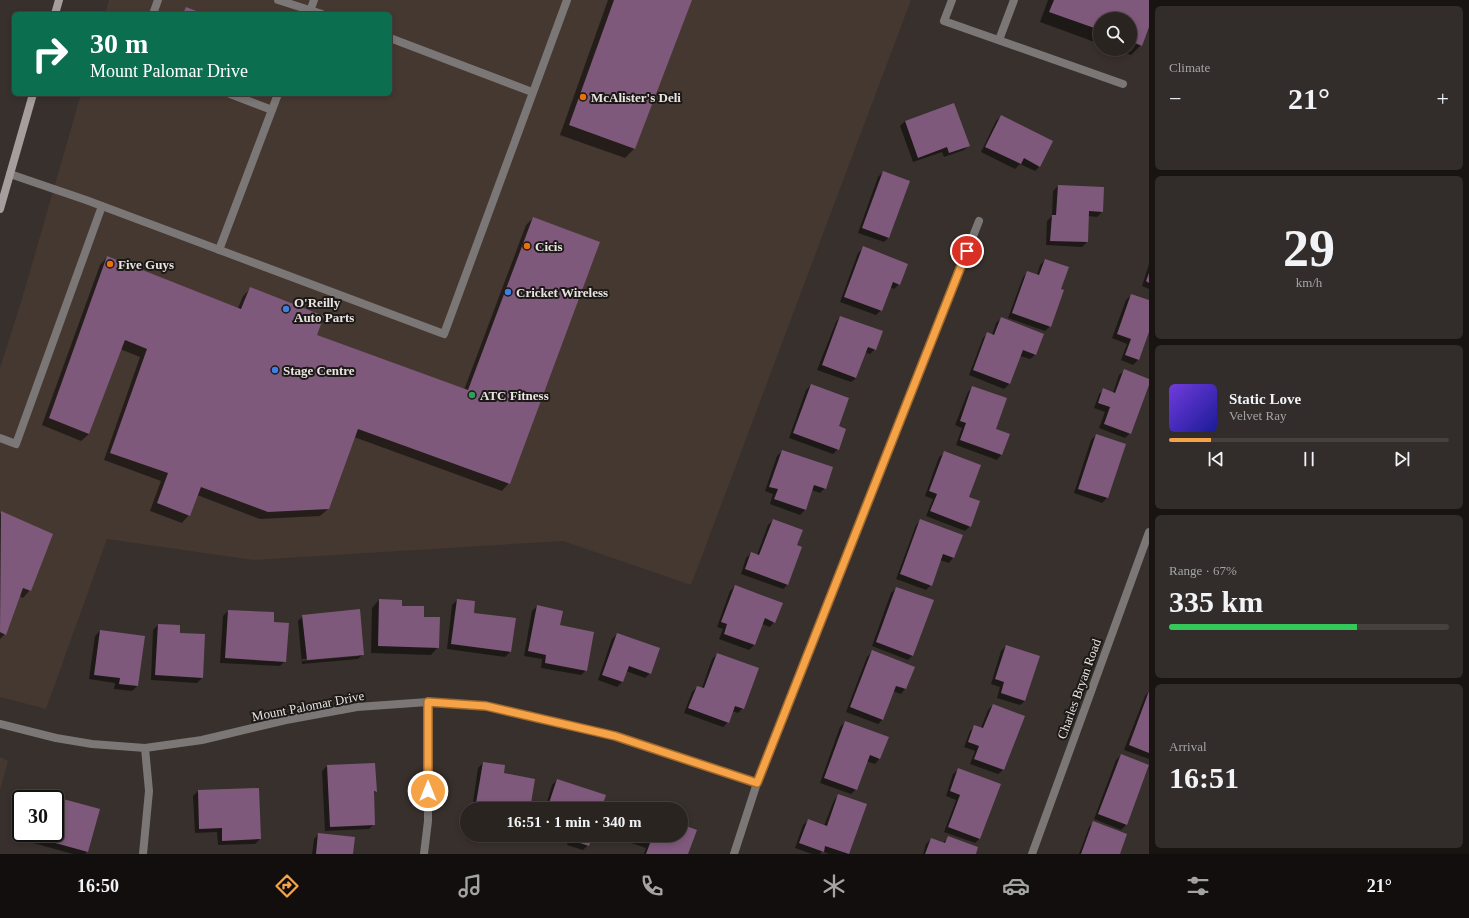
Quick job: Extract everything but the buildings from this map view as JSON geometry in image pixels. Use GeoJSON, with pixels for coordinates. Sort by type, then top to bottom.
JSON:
{"type":"FeatureCollection","features":[{"type":"Feature","properties":{"kind":"main road"},"geometry":{"type":"LineString","coordinates":[[56,12],[59,0]]}},
{"type":"Feature","properties":{"kind":"main road"},"geometry":{"type":"LineString","coordinates":[[0,209],[32,96]]}},
{"type":"Feature","properties":{"kind":"street"},"geometry":{"type":"LineString","coordinates":[[154,12],[158,0]]}},
{"type":"Feature","properties":{"kind":"street"},"geometry":{"type":"LineString","coordinates":[[278,0],[310,12],[314,0]]}},
{"type":"Feature","properties":{"kind":"street"},"geometry":{"type":"LineString","coordinates":[[10,174],[102,206],[444,334],[566,0]]}},
{"type":"Feature","properties":{"kind":"street"},"geometry":{"type":"LineString","coordinates":[[952,0],[944,21],[1123,84]]}},
{"type":"Feature","properties":{"kind":"street"},"geometry":{"type":"LineString","coordinates":[[999,40],[1014,0]]}},
{"type":"Feature","properties":{"kind":"street"},"geometry":{"type":"LineString","coordinates":[[392,39],[532,92]]}},
{"type":"Feature","properties":{"kind":"street"},"geometry":{"type":"LineString","coordinates":[[235,96],[272,110]]}},
{"type":"Feature","properties":{"kind":"street"},"geometry":{"type":"LineString","coordinates":[[219,250],[277,96]]}},
{"type":"Feature","properties":{"kind":"street"},"geometry":{"type":"LineString","coordinates":[[0,438],[16,444],[102,206]]}},
{"type":"Feature","properties":{"kind":"street"},"geometry":{"type":"LineString","coordinates":[[734,854],[757,783],[978,221]]}},
{"type":"Feature","properties":{"kind":"street","name":"Charles Bryan Road"},"geometry":{"type":"LineString","coordinates":[[1032,854],[1149,532]]}},
{"type":"Feature","properties":{"kind":"street"},"geometry":{"type":"LineString","coordinates":[[424,854],[428,821],[428,702]]}},
{"type":"Feature","properties":{"kind":"street","name":"Mount Palomar Drive"},"geometry":{"type":"LineString","coordinates":[[0,724],[56,738],[92,744],[145,748],[202,740],[286,720],[357,707],[428,702],[486,706],[615,736],[757,783]]}},
{"type":"Feature","properties":{"kind":"street"},"geometry":{"type":"LineString","coordinates":[[143,854],[149,791],[145,748]]}},
{"type":"Feature","properties":{"kind":"shaded area"},"geometry":{"type":"Polygon","coordinates":[[[109,0],[911,0],[691,585],[563,541],[253,560],[107,539],[46,709],[0,697],[0,368],[22,299],[80,96],[392,96],[392,12],[106,12],[109,0]]]}},
{"type":"Feature","properties":{"kind":"shaded area"},"geometry":{"type":"Polygon","coordinates":[[[0,757],[8,761],[0,790],[0,757]]]}},
{"type":"Feature","properties":{"kind":"place","name":"McAlister's Deli"},"geometry":{"type":"Point","coordinates":[583,97]}},
{"type":"Feature","properties":{"kind":"place","name":"Cicis"},"geometry":{"type":"Point","coordinates":[527,246]}},
{"type":"Feature","properties":{"kind":"place","name":"Five Guys"},"geometry":{"type":"Point","coordinates":[110,264]}},
{"type":"Feature","properties":{"kind":"place","name":"Cricket Wireless"},"geometry":{"type":"Point","coordinates":[508,292]}},
{"type":"Feature","properties":{"kind":"place","name":"O'Reilly Auto Parts"},"geometry":{"type":"Point","coordinates":[286,309]}},
{"type":"Feature","properties":{"kind":"place","name":"Stage Centre"},"geometry":{"type":"Point","coordinates":[275,370]}},
{"type":"Feature","properties":{"kind":"place","name":"ATC Fitness"},"geometry":{"type":"Point","coordinates":[472,395]}},
{"type":"Feature","properties":{"kind":"route"},"geometry":{"type":"LineString","coordinates":[[428,791],[428,702],[486,706],[615,736],[757,783],[967,251]]}}]}
